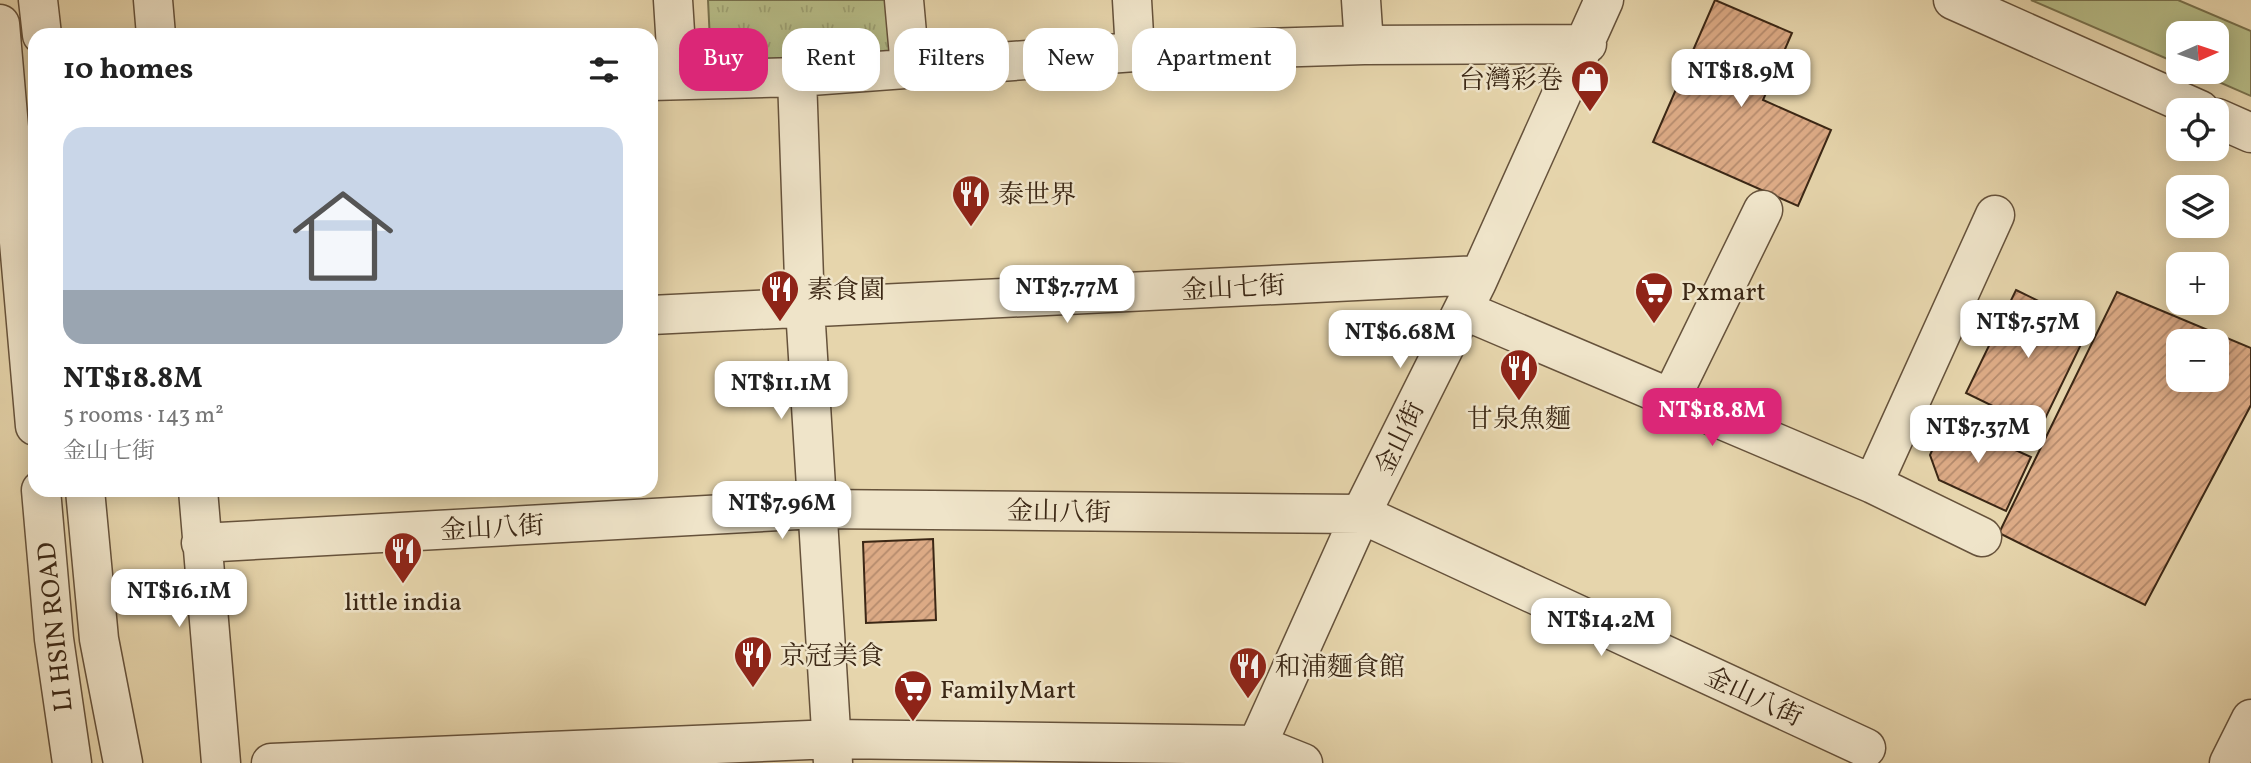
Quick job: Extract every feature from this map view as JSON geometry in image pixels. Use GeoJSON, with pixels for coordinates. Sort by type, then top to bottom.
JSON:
{"type":"FeatureCollection","features":[{"type":"Feature","properties":{"kind":"street"},"geometry":{"type":"LineString","coordinates":[[38,0],[41,28]]}},
{"type":"Feature","properties":{"kind":"street"},"geometry":{"type":"LineString","coordinates":[[153,0],[155,28]]}},
{"type":"Feature","properties":{"kind":"street"},"geometry":{"type":"LineString","coordinates":[[673,0],[665,80],[782,77]]}},
{"type":"Feature","properties":{"kind":"street"},"geometry":{"type":"LineString","coordinates":[[904,0],[907,28]]}},
{"type":"Feature","properties":{"kind":"street"},"geometry":{"type":"LineString","coordinates":[[1132,0],[1134,28]]}},
{"type":"Feature","properties":{"kind":"street"},"geometry":{"type":"LineString","coordinates":[[1361,0],[1364,45]]}},
{"type":"Feature","properties":{"kind":"street","name":"金山街"},"geometry":{"type":"LineString","coordinates":[[1254,754],[1361,514],[1480,275],[1587,44],[1604,0]]}},
{"type":"Feature","properties":{"kind":"street"},"geometry":{"type":"LineString","coordinates":[[1953,0],[2173,98]]}},
{"type":"Feature","properties":{"kind":"street"},"geometry":{"type":"LineString","coordinates":[[0,23],[28,345]]}},
{"type":"Feature","properties":{"kind":"street"},"geometry":{"type":"LineString","coordinates":[[1296,47],[1587,44]]}},
{"type":"Feature","properties":{"kind":"street"},"geometry":{"type":"LineString","coordinates":[[1009,60],[1132,52]]}},
{"type":"Feature","properties":{"kind":"street"},"geometry":{"type":"LineString","coordinates":[[797,91],[805,308],[833,751]]}},
{"type":"Feature","properties":{"kind":"street"},"geometry":{"type":"LineString","coordinates":[[2229,123],[2251,133]]}},
{"type":"Feature","properties":{"kind":"street"},"geometry":{"type":"LineString","coordinates":[[1671,398],[1763,210]]}},
{"type":"Feature","properties":{"kind":"street"},"geometry":{"type":"LineString","coordinates":[[1873,484],[1995,215]]}},
{"type":"Feature","properties":{"kind":"street","name":"金山七街"},"geometry":{"type":"LineString","coordinates":[[658,315],[1480,275]]}},
{"type":"Feature","properties":{"kind":"street"},"geometry":{"type":"LineString","coordinates":[[1463,310],[1873,484],[1982,537]]}},
{"type":"Feature","properties":{"kind":"street","name":"LI HSIN ROAD"},"geometry":{"type":"LineString","coordinates":[[42,497],[54,639],[72,763]]}},
{"type":"Feature","properties":{"kind":"street","name":"LI HSIN ROAD"},"geometry":{"type":"LineString","coordinates":[[86,497],[99,639],[123,763]]}},
{"type":"Feature","properties":{"kind":"street"},"geometry":{"type":"LineString","coordinates":[[198,497],[221,763]]}},
{"type":"Feature","properties":{"kind":"street","name":"金山八街"},"geometry":{"type":"LineString","coordinates":[[201,543],[816,509],[1361,514],[1866,748]]}},
{"type":"Feature","properties":{"kind":"street"},"geometry":{"type":"LineString","coordinates":[[2229,763],[2251,719]]}},
{"type":"Feature","properties":{"kind":"street"},"geometry":{"type":"LineString","coordinates":[[271,763],[833,751],[1254,754],[1303,763]]}},
{"type":"Feature","properties":{"kind":"green space"},"geometry":{"type":"Polygon","coordinates":[[[708,0],[892,0],[894,53],[880,54],[880,28],[782,28],[782,59],[768,59],[768,28],[709,28],[708,0]]]}},
{"type":"Feature","properties":{"kind":"green space"},"geometry":{"type":"Polygon","coordinates":[[[2031,0],[2178,0],[2227,21],[2166,21],[2166,58],[2031,0]]]}},
{"type":"Feature","properties":{"kind":"green space"},"geometry":{"type":"Polygon","coordinates":[[[2230,22],[2251,31],[2251,96],[2224,84],[2230,84],[2230,22]]]}},
{"type":"Feature","properties":{"kind":"building"},"geometry":{"type":"Polygon","coordinates":[[[1715,0],[1792,33],[1763,100],[1831,130],[1798,206],[1653,142],[1715,0]]]}},
{"type":"Feature","properties":{"kind":"building"},"geometry":{"type":"Polygon","coordinates":[[[2016,290],[2090,326],[2040,429],[1966,393],[2016,290]]]}},
{"type":"Feature","properties":{"kind":"building"},"geometry":{"type":"Polygon","coordinates":[[[2117,292],[2166,312],[2166,315],[2206,329],[2166,329],[2166,392],[2229,392],[2229,339],[2251,348],[2251,405],[2145,605],[1999,533],[2117,292]]]}},
{"type":"Feature","properties":{"kind":"building"},"geometry":{"type":"Polygon","coordinates":[[[1946,419],[2031,457],[2006,511],[1939,480],[1930,455],[1946,419]]]}},
{"type":"Feature","properties":{"kind":"building"},"geometry":{"type":"Polygon","coordinates":[[[933,539],[936,620],[866,623],[863,542],[933,539]]]}},
{"type":"Feature","properties":{"kind":"place","name":"台灣彩卷"},"geometry":{"type":"Point","coordinates":[1590,113]}},
{"type":"Feature","properties":{"kind":"place","name":"泰世界"},"geometry":{"type":"Point","coordinates":[971,228]}},
{"type":"Feature","properties":{"kind":"place","name":"素食園"},"geometry":{"type":"Point","coordinates":[780,323]}},
{"type":"Feature","properties":{"kind":"place","name":"Pxmart"},"geometry":{"type":"Point","coordinates":[1654,325]}},
{"type":"Feature","properties":{"kind":"place","name":"甘泉魚麵"},"geometry":{"type":"Point","coordinates":[1519,402]}},
{"type":"Feature","properties":{"kind":"place","name":"little india"},"geometry":{"type":"Point","coordinates":[403,585]}},
{"type":"Feature","properties":{"kind":"place","name":"京冠美食"},"geometry":{"type":"Point","coordinates":[753,689]}},
{"type":"Feature","properties":{"kind":"place","name":"和浦麵食館"},"geometry":{"type":"Point","coordinates":[1248,700]}},
{"type":"Feature","properties":{"kind":"place","name":"FamilyMart"},"geometry":{"type":"Point","coordinates":[913,723]}}]}
